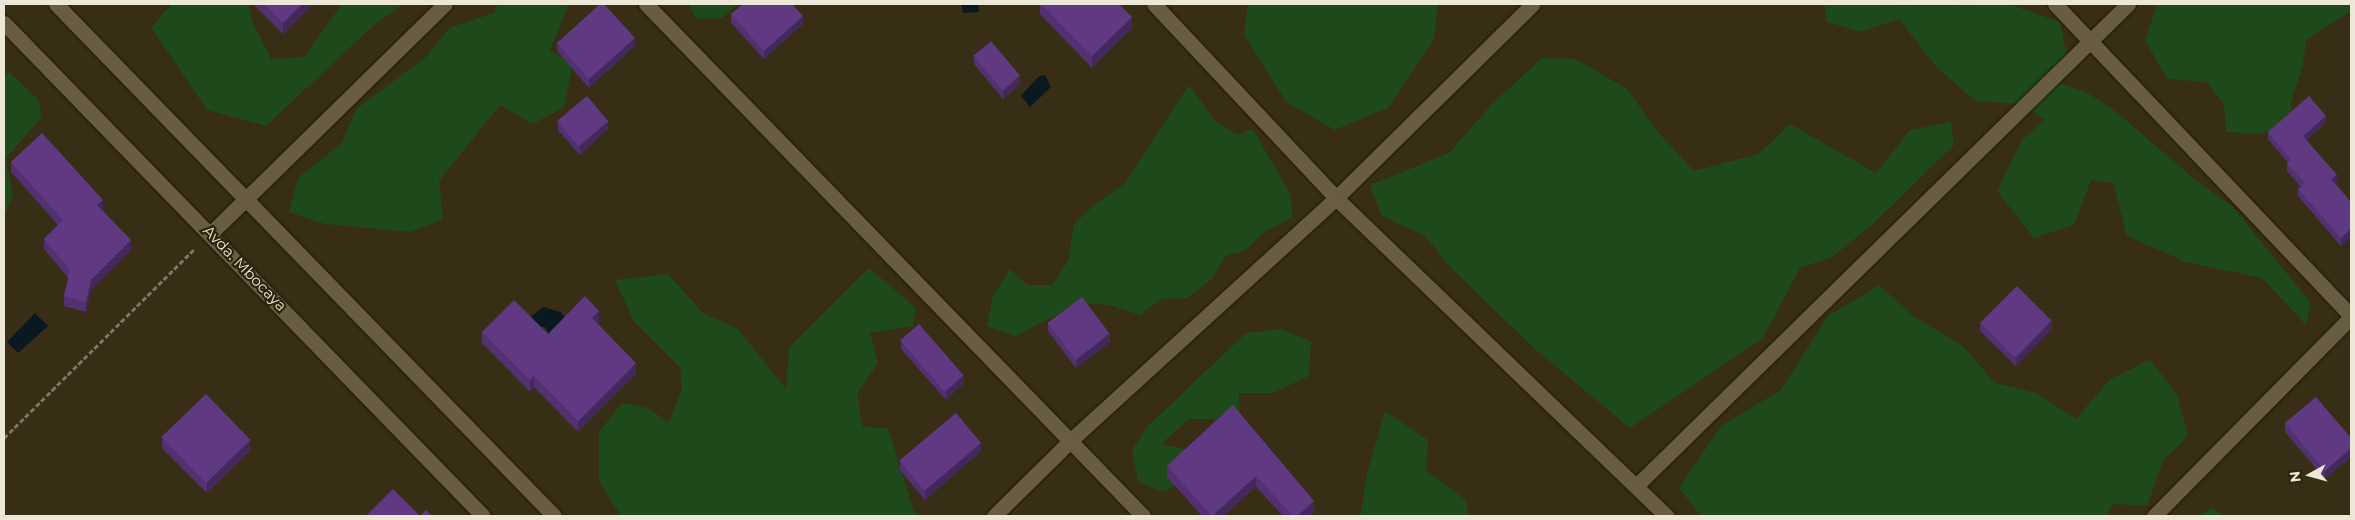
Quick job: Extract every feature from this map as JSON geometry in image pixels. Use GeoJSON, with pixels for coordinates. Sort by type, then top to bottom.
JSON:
{"type":"FeatureCollection","features":[{"type":"Feature","properties":{"kind":"street"},"geometry":{"type":"LineString","coordinates":[[56,4],[554,516]]}},
{"type":"Feature","properties":{"kind":"street"},"geometry":{"type":"LineString","coordinates":[[211,233],[445,4]]}},
{"type":"Feature","properties":{"kind":"street"},"geometry":{"type":"LineString","coordinates":[[646,4],[1142,516]]}},
{"type":"Feature","properties":{"kind":"street"},"geometry":{"type":"LineString","coordinates":[[1154,4],[1336,198],[1667,516]]}},
{"type":"Feature","properties":{"kind":"street"},"geometry":{"type":"LineString","coordinates":[[994,516],[1070,441],[1336,198],[1533,4]]}},
{"type":"Feature","properties":{"kind":"street"},"geometry":{"type":"LineString","coordinates":[[2055,4],[2351,316],[2154,516]]}},
{"type":"Feature","properties":{"kind":"street"},"geometry":{"type":"LineString","coordinates":[[1636,486],[2128,4]]}},
{"type":"Feature","properties":{"kind":"street","name":"Avda. Mbocaya"},"geometry":{"type":"LineString","coordinates":[[4,22],[211,233],[483,516]]}},
{"type":"Feature","properties":{"kind":"path"},"geometry":{"type":"LineString","coordinates":[[4,438],[211,233]]}},
{"type":"Feature","properties":{"kind":"green space"},"geometry":{"type":"Polygon","coordinates":[[[172,4],[248,4],[253,23],[271,59],[304,57],[342,4],[403,4],[373,26],[266,126],[207,110],[151,27],[172,4]]]}},
{"type":"Feature","properties":{"kind":"green space"},"geometry":{"type":"Polygon","coordinates":[[[497,4],[569,4],[550,50],[573,64],[564,107],[533,124],[500,105],[439,181],[443,219],[411,232],[325,224],[289,212],[298,178],[342,143],[356,109],[427,56],[449,28],[494,13],[497,4]]]}},
{"type":"Feature","properties":{"kind":"green space"},"geometry":{"type":"Polygon","coordinates":[[[688,4],[738,4],[722,18],[697,19],[688,4]]]}},
{"type":"Feature","properties":{"kind":"green space"},"geometry":{"type":"Polygon","coordinates":[[[1248,4],[1438,4],[1434,39],[1388,108],[1335,130],[1286,102],[1244,35],[1248,4]]]}},
{"type":"Feature","properties":{"kind":"green space"},"geometry":{"type":"Polygon","coordinates":[[[1824,4],[1935,6],[2008,4],[2060,22],[2068,61],[2051,80],[2086,92],[2114,110],[2192,177],[2233,207],[2311,303],[2306,325],[2262,278],[2186,262],[2127,236],[2113,183],[2091,180],[2074,225],[2034,238],[1997,191],[2022,140],[2045,120],[2021,104],[1976,101],[1937,68],[1899,19],[1861,32],[1827,22],[1824,4]]]}},
{"type":"Feature","properties":{"kind":"green space"},"geometry":{"type":"Polygon","coordinates":[[[2157,4],[2351,4],[2351,11],[2306,40],[2303,65],[2291,102],[2291,124],[2259,134],[2226,132],[2224,104],[2206,82],[2167,79],[2145,40],[2157,4]]]}},
{"type":"Feature","properties":{"kind":"green space"},"geometry":{"type":"Polygon","coordinates":[[[1542,58],[1576,59],[1627,89],[1658,132],[1694,171],[1759,154],[1790,124],[1876,173],[1910,130],[1951,122],[1954,145],[1872,225],[1832,257],[1800,268],[1763,338],[1630,428],[1536,350],[1452,269],[1425,236],[1382,216],[1370,185],[1449,153],[1492,104],[1542,58]]]}},
{"type":"Feature","properties":{"kind":"green space"},"geometry":{"type":"Polygon","coordinates":[[[9,72],[39,100],[41,118],[6,158],[13,196],[4,217],[4,75],[9,72]]]}},
{"type":"Feature","properties":{"kind":"green space"},"geometry":{"type":"Polygon","coordinates":[[[1189,85],[1215,121],[1237,135],[1253,129],[1290,194],[1293,217],[1261,234],[1245,251],[1226,255],[1211,280],[1187,298],[1161,299],[1140,315],[1109,305],[1080,303],[1015,336],[987,326],[993,296],[1010,269],[1027,285],[1052,285],[1068,261],[1074,224],[1094,205],[1125,183],[1189,85]]]}},
{"type":"Feature","properties":{"kind":"green space"},"geometry":{"type":"Polygon","coordinates":[[[869,268],[916,308],[913,326],[870,333],[878,363],[857,394],[863,427],[888,428],[914,512],[922,516],[621,516],[599,482],[599,432],[622,403],[648,408],[669,423],[682,389],[680,367],[633,320],[615,280],[668,274],[703,313],[738,329],[786,389],[789,348],[869,268]]]}},
{"type":"Feature","properties":{"kind":"green space"},"geometry":{"type":"Polygon","coordinates":[[[1879,285],[1913,316],[1963,346],[1995,383],[2036,393],[2076,419],[2110,379],[2150,360],[2177,394],[2188,436],[2163,461],[2147,506],[2112,504],[2107,516],[1701,516],[1679,488],[1721,426],[1781,390],[1828,316],[1879,285]]]}},
{"type":"Feature","properties":{"kind":"green space"},"geometry":{"type":"Polygon","coordinates":[[[1281,329],[1311,341],[1309,376],[1273,393],[1239,393],[1240,412],[1231,426],[1211,419],[1189,419],[1161,444],[1186,449],[1185,480],[1163,492],[1138,482],[1132,450],[1147,427],[1246,333],[1281,329]]]}},
{"type":"Feature","properties":{"kind":"green space"},"geometry":{"type":"Polygon","coordinates":[[[1385,411],[1428,440],[1426,470],[1466,500],[1469,516],[1360,516],[1368,470],[1385,411]]]}},
{"type":"Feature","properties":{"kind":"green space"},"geometry":{"type":"Polygon","coordinates":[[[2212,508],[2225,516],[2197,516],[2212,508]]]}},
{"type":"Feature","properties":{"kind":"shaded area"},"geometry":{"type":"Polygon","coordinates":[[[961,4],[978,4],[979,12],[963,13],[961,4]]]}},
{"type":"Feature","properties":{"kind":"shaded area"},"geometry":{"type":"Polygon","coordinates":[[[1045,75],[1051,87],[1030,107],[1021,96],[1039,76],[1045,75]]]}},
{"type":"Feature","properties":{"kind":"shaded area"},"geometry":{"type":"Polygon","coordinates":[[[543,307],[561,312],[567,321],[550,336],[545,327],[538,327],[528,319],[543,307]]]}},
{"type":"Feature","properties":{"kind":"shaded area"},"geometry":{"type":"Polygon","coordinates":[[[35,313],[48,326],[18,353],[7,342],[35,313]]]}},
{"type":"Feature","properties":{"kind":"building"},"geometry":{"type":"Polygon","coordinates":[[[264,4],[302,4],[283,23],[264,4]]]}},
{"type":"Feature","properties":{"kind":"building"},"geometry":{"type":"Polygon","coordinates":[[[600,4],[604,4],[635,38],[589,79],[557,43],[600,4]]]}},
{"type":"Feature","properties":{"kind":"building"},"geometry":{"type":"Polygon","coordinates":[[[743,4],[792,4],[803,16],[764,51],[731,14],[743,4]]]}},
{"type":"Feature","properties":{"kind":"building"},"geometry":{"type":"Polygon","coordinates":[[[1041,4],[1119,4],[1132,17],[1092,56],[1041,4]]]}},
{"type":"Feature","properties":{"kind":"building"},"geometry":{"type":"Polygon","coordinates":[[[991,41],[1020,75],[1002,90],[973,56],[991,41]]]}},
{"type":"Feature","properties":{"kind":"building"},"geometry":{"type":"Polygon","coordinates":[[[587,96],[608,121],[578,146],[557,121],[587,96]]]}},
{"type":"Feature","properties":{"kind":"building"},"geometry":{"type":"Polygon","coordinates":[[[2309,96],[2326,116],[2303,136],[2337,175],[2331,179],[2351,202],[2351,229],[2341,238],[2298,189],[2305,183],[2287,164],[2291,160],[2268,132],[2309,96]]]}},
{"type":"Feature","properties":{"kind":"building"},"geometry":{"type":"Polygon","coordinates":[[[42,133],[103,200],[97,205],[131,240],[91,280],[86,302],[64,296],[70,270],[44,239],[63,220],[11,162],[42,133]]]}},
{"type":"Feature","properties":{"kind":"building"},"geometry":{"type":"Polygon","coordinates":[[[2017,286],[2052,321],[2015,357],[1980,323],[2017,286]]]}},
{"type":"Feature","properties":{"kind":"building"},"geometry":{"type":"Polygon","coordinates":[[[585,296],[599,311],[592,318],[636,363],[578,421],[534,376],[530,380],[482,332],[514,300],[548,334],[585,296]]]}},
{"type":"Feature","properties":{"kind":"building"},"geometry":{"type":"Polygon","coordinates":[[[1082,297],[1110,334],[1075,360],[1048,323],[1082,297]]]}},
{"type":"Feature","properties":{"kind":"building"},"geometry":{"type":"Polygon","coordinates":[[[919,324],[964,375],[945,392],[900,340],[919,324]]]}},
{"type":"Feature","properties":{"kind":"building"},"geometry":{"type":"Polygon","coordinates":[[[206,394],[250,440],[206,483],[161,437],[206,394]]]}},
{"type":"Feature","properties":{"kind":"building"},"geometry":{"type":"Polygon","coordinates":[[[2316,397],[2351,438],[2351,448],[2325,471],[2285,423],[2316,397]]]}},
{"type":"Feature","properties":{"kind":"building"},"geometry":{"type":"Polygon","coordinates":[[[1233,405],[1314,501],[1297,516],[1293,516],[1256,476],[1212,516],[1167,466],[1233,405]]]}},
{"type":"Feature","properties":{"kind":"building"},"geometry":{"type":"Polygon","coordinates":[[[956,413],[981,443],[924,490],[899,461],[956,413]]]}},
{"type":"Feature","properties":{"kind":"building"},"geometry":{"type":"Polygon","coordinates":[[[393,489],[420,516],[366,516],[393,489]]]}},
{"type":"Feature","properties":{"kind":"building"},"geometry":{"type":"Polygon","coordinates":[[[426,510],[432,516],[420,516],[426,510]]]}}]}
